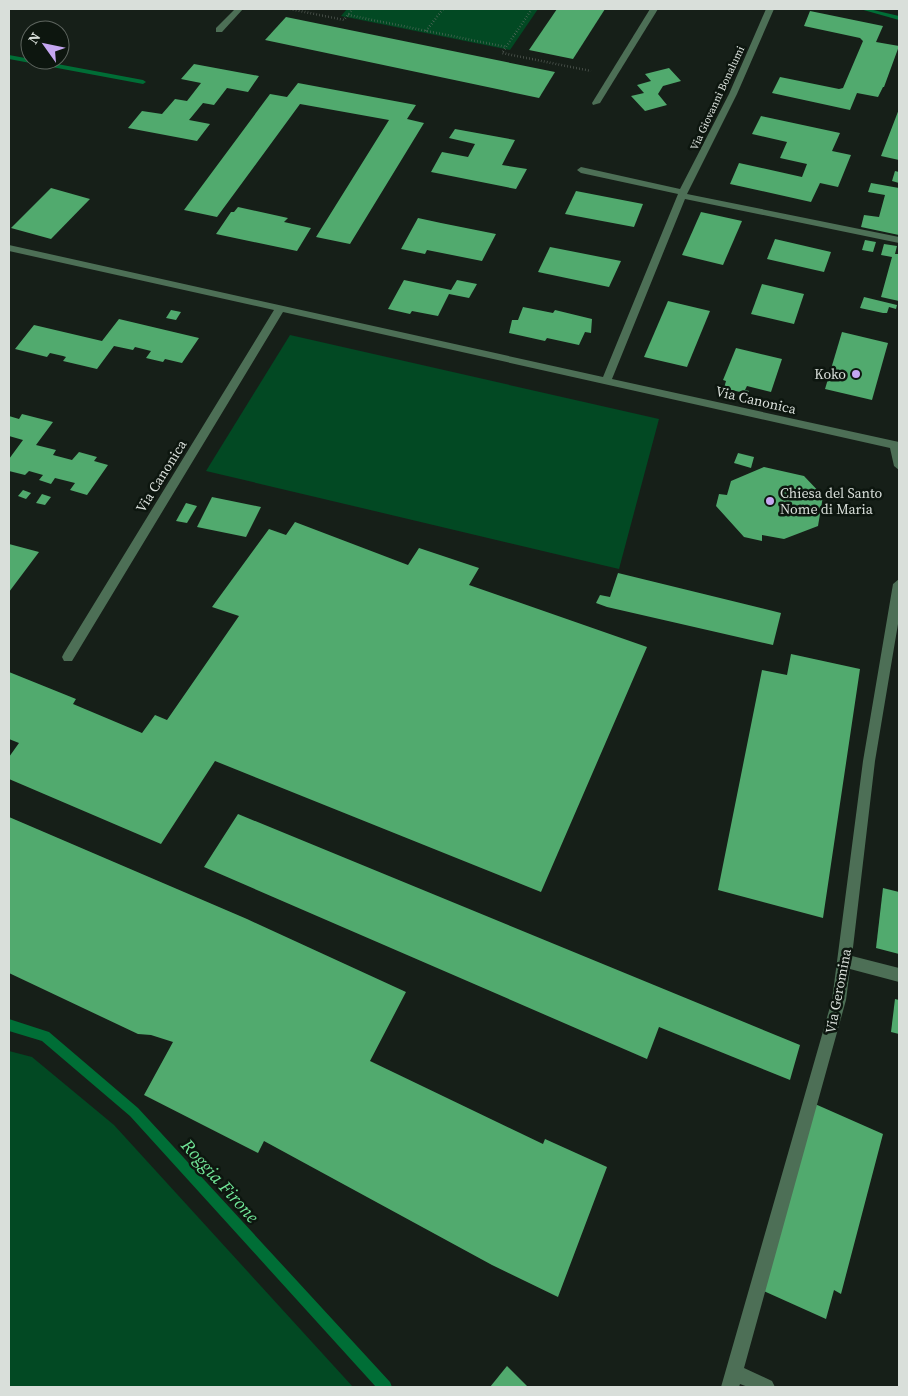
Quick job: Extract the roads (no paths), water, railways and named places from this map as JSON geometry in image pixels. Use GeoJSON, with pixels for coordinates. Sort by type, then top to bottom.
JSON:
{"type":"FeatureCollection","features":[{"type":"Feature","properties":{"kind":"street"},"geometry":{"type":"LineString","coordinates":[[219,30],[239,9]]}},
{"type":"Feature","properties":{"kind":"street"},"geometry":{"type":"LineString","coordinates":[[596,103],[654,9]]}},
{"type":"Feature","properties":{"kind":"street","name":"Via Giovanni Bonalumi"},"geometry":{"type":"LineString","coordinates":[[683,194],[733,94],[770,9]]}},
{"type":"Feature","properties":{"kind":"street"},"geometry":{"type":"LineString","coordinates":[[581,170],[683,194],[899,240]]}},
{"type":"Feature","properties":{"kind":"street"},"geometry":{"type":"LineString","coordinates":[[606,382],[683,194]]}},
{"type":"Feature","properties":{"kind":"street","name":"Via Canonica"},"geometry":{"type":"LineString","coordinates":[[9,248],[897,446]]}},
{"type":"Feature","properties":{"kind":"street","name":"Via Canonica"},"geometry":{"type":"LineString","coordinates":[[68,657],[273,322],[278,309]]}},
{"type":"Feature","properties":{"kind":"street"},"geometry":{"type":"LineString","coordinates":[[897,446],[899,466]]}},
{"type":"Feature","properties":{"kind":"street","name":"Via Geromina"},"geometry":{"type":"LineString","coordinates":[[732,1380],[839,1000],[869,761],[899,584]]}},
{"type":"Feature","properties":{"kind":"street"},"geometry":{"type":"LineString","coordinates":[[844,961],[899,976]]}},
{"type":"Feature","properties":{"kind":"street"},"geometry":{"type":"LineString","coordinates":[[732,1380],[766,1387]]}},
{"type":"Feature","properties":{"kind":"waterway"},"geometry":{"type":"LineString","coordinates":[[863,9],[899,18]]}},
{"type":"Feature","properties":{"kind":"waterway"},"geometry":{"type":"LineString","coordinates":[[9,57],[143,82]]}},
{"type":"Feature","properties":{"kind":"waterway","name":"Roggia Firone"},"geometry":{"type":"LineString","coordinates":[[9,1025],[45,1036],[134,1112],[385,1387]]}},
{"type":"Feature","properties":{"kind":"place","name":"Koko"},"geometry":{"type":"Point","coordinates":[856,374]}},
{"type":"Feature","properties":{"kind":"place","name":"Chiesa del Santo Nome di Maria"},"geometry":{"type":"Point","coordinates":[770,501]}}]}
